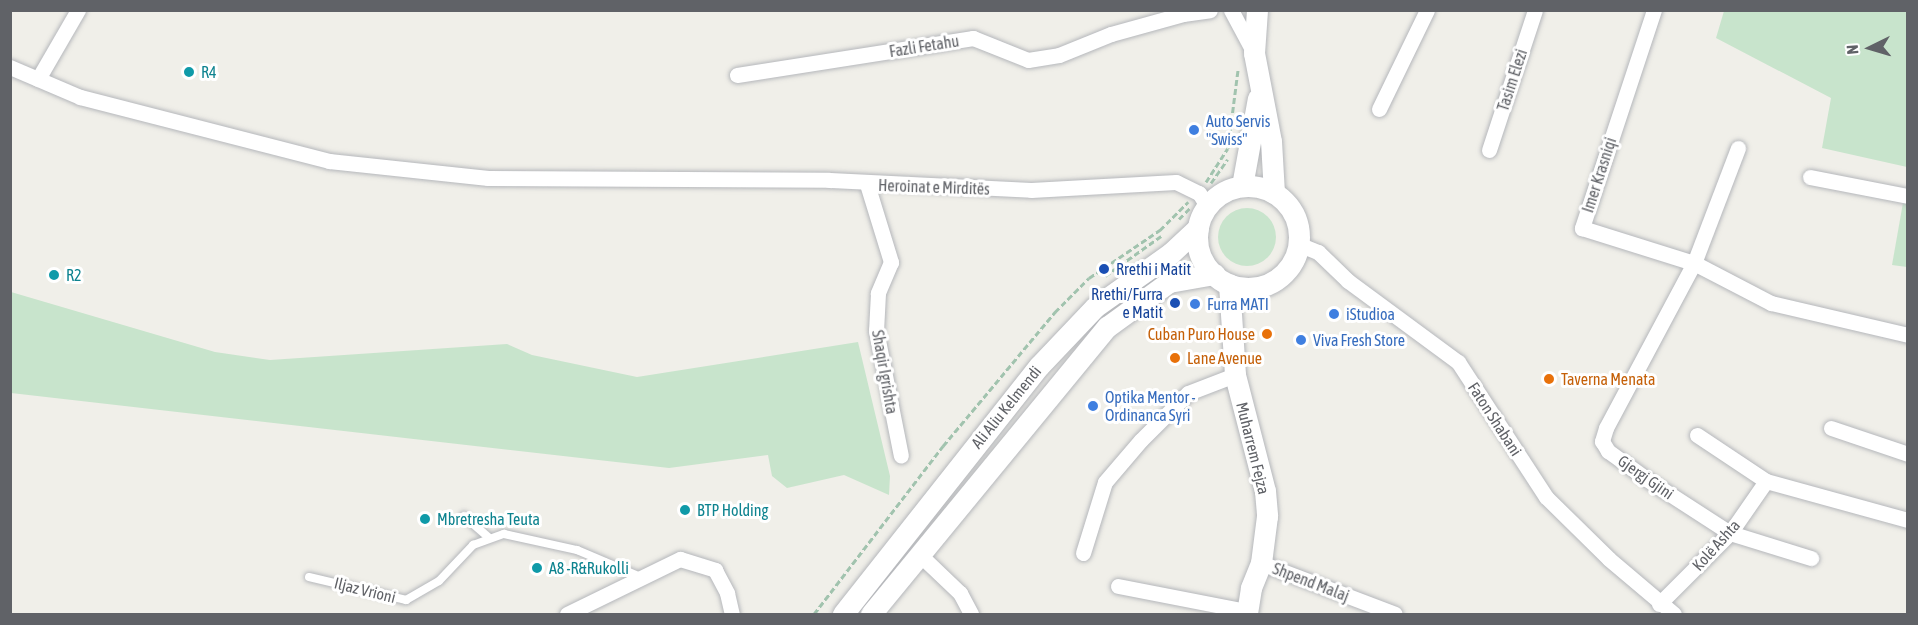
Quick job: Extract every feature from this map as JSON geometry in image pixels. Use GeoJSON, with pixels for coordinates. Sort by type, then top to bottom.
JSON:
{"type":"FeatureCollection","features":[{"type":"Feature","properties":{"kind":"main road"},"geometry":{"type":"LineString","coordinates":[[1257,10],[1254,53],[1259,89],[1271,141],[1274,193]]}},
{"type":"Feature","properties":{"kind":"main road"},"geometry":{"type":"LineString","coordinates":[[1242,186],[1259,89]]}},
{"type":"Feature","properties":{"kind":"main road"},"geometry":{"type":"LineString","coordinates":[[1242,186],[1274,193],[1292,212],[1298,244],[1290,265],[1274,280],[1251,287],[1222,279],[1199,250],[1198,228],[1207,207],[1221,194],[1242,186]]}},
{"type":"Feature","properties":{"kind":"main road","name":"Ali Aliu Kelmendi"},"geometry":{"type":"LineString","coordinates":[[843,615],[1039,366],[1095,307],[1171,254],[1198,228]]}},
{"type":"Feature","properties":{"kind":"main road","name":"Ali Aliu Kelmendi"},"geometry":{"type":"LineString","coordinates":[[871,615],[1107,327],[1169,282],[1222,279]]}},
{"type":"Feature","properties":{"kind":"main road","name":"Muharrem Fejza"},"geometry":{"type":"LineString","coordinates":[[1222,279],[1235,375],[1265,491],[1267,516],[1261,562],[1247,613]]}},
{"type":"Feature","properties":{"kind":"street"},"geometry":{"type":"LineString","coordinates":[[38,79],[78,10]]}},
{"type":"Feature","properties":{"kind":"street","name":"Fazli Fetahu"},"geometry":{"type":"LineString","coordinates":[[737,75],[973,38],[1028,60],[1059,55],[1111,34],[1184,14],[1210,10]]}},
{"type":"Feature","properties":{"kind":"street"},"geometry":{"type":"LineString","coordinates":[[1231,10],[1254,53]]}},
{"type":"Feature","properties":{"kind":"street"},"geometry":{"type":"LineString","coordinates":[[1379,109],[1427,10]]}},
{"type":"Feature","properties":{"kind":"street","name":"Tasim Elezi"},"geometry":{"type":"LineString","coordinates":[[1489,150],[1535,10]]}},
{"type":"Feature","properties":{"kind":"street","name":"Imer Krasniqi"},"geometry":{"type":"LineString","coordinates":[[1654,10],[1582,228],[1694,262],[1771,303],[1908,335]]}},
{"type":"Feature","properties":{"kind":"street","name":"Heroinat e Mirditës"},"geometry":{"type":"LineString","coordinates":[[10,67],[80,97],[329,160],[488,178],[828,180],[867,184],[1031,190],[1176,182],[1198,193],[1207,207]]}},
{"type":"Feature","properties":{"kind":"street"},"geometry":{"type":"LineString","coordinates":[[1694,262],[1738,148]]}},
{"type":"Feature","properties":{"kind":"street"},"geometry":{"type":"LineString","coordinates":[[1809,177],[1908,196]]}},
{"type":"Feature","properties":{"kind":"street","name":"Shaqir Igrishta"},"geometry":{"type":"LineString","coordinates":[[867,184],[891,262],[878,293],[876,330],[901,456]]}},
{"type":"Feature","properties":{"kind":"street","name":"Faton Shabani"},"geometry":{"type":"LineString","coordinates":[[1298,244],[1318,252],[1347,281],[1458,362],[1546,497],[1659,604],[1674,615]]}},
{"type":"Feature","properties":{"kind":"street","name":"Gjergj Gjini"},"geometry":{"type":"LineString","coordinates":[[1694,262],[1606,428],[1602,441],[1608,451],[1648,480],[1730,533],[1811,558]]}},
{"type":"Feature","properties":{"kind":"street"},"geometry":{"type":"LineString","coordinates":[[1083,553],[1105,482],[1141,440],[1188,393],[1235,375]]}},
{"type":"Feature","properties":{"kind":"street"},"geometry":{"type":"LineString","coordinates":[[1831,428],[1908,454]]}},
{"type":"Feature","properties":{"kind":"street"},"geometry":{"type":"LineString","coordinates":[[1697,435],[1766,481],[1908,520]]}},
{"type":"Feature","properties":{"kind":"street","name":"Kolë Ashta"},"geometry":{"type":"LineString","coordinates":[[1659,604],[1730,533],[1766,481]]}},
{"type":"Feature","properties":{"kind":"street"},"geometry":{"type":"LineString","coordinates":[[919,554],[960,593],[971,615]]}},
{"type":"Feature","properties":{"kind":"street"},"geometry":{"type":"LineString","coordinates":[[567,615],[680,560],[696,561],[715,570],[727,593],[732,615]]}},
{"type":"Feature","properties":{"kind":"street","name":"Shpend Malaj"},"geometry":{"type":"LineString","coordinates":[[1261,562],[1395,615]]}},
{"type":"Feature","properties":{"kind":"street","name":"Muharrem Fejza"},"geometry":{"type":"LineString","coordinates":[[1118,586],[1247,613]]}},
{"type":"Feature","properties":{"kind":"lane"},"geometry":{"type":"LineString","coordinates":[[464,516],[488,537],[504,534],[577,550],[643,578]]}},
{"type":"Feature","properties":{"kind":"lane","name":"Iljaz Vrioni"},"geometry":{"type":"LineString","coordinates":[[309,577],[406,600],[427,591],[473,545],[488,537]]}},
{"type":"Feature","properties":{"kind":"green space"},"geometry":{"type":"Polygon","coordinates":[[[1724,11],[1907,11],[1907,167],[1822,148],[1831,98],[1716,38],[1724,11]]]}},
{"type":"Feature","properties":{"kind":"green space"},"geometry":{"type":"Polygon","coordinates":[[[1907,180],[1907,267],[1892,265],[1907,180]]]}},
{"type":"Feature","properties":{"kind":"green space"},"geometry":{"type":"Polygon","coordinates":[[[1247,208],[1263,213],[1271,221],[1276,237],[1271,253],[1263,261],[1247,266],[1231,261],[1223,253],[1218,237],[1223,221],[1231,213],[1247,208]]]}},
{"type":"Feature","properties":{"kind":"green space"},"geometry":{"type":"Polygon","coordinates":[[[11,292],[215,352],[270,360],[507,344],[532,355],[637,377],[858,342],[890,476],[889,495],[844,475],[787,488],[772,476],[768,455],[669,468],[11,393],[11,292]]]}},
{"type":"Feature","properties":{"kind":"place","name":"R4"},"geometry":{"type":"Point","coordinates":[189,72]}},
{"type":"Feature","properties":{"kind":"place","name":"Auto Servis \"Swiss\""},"geometry":{"type":"Point","coordinates":[1194,130]}},
{"type":"Feature","properties":{"kind":"place","name":"Rrethi i Matit"},"geometry":{"type":"Point","coordinates":[1104,269]}},
{"type":"Feature","properties":{"kind":"place","name":"R2"},"geometry":{"type":"Point","coordinates":[54,275]}},
{"type":"Feature","properties":{"kind":"place","name":"Rrethi/Furra e Matit"},"geometry":{"type":"Point","coordinates":[1175,303]}},
{"type":"Feature","properties":{"kind":"place","name":"Furra MATI"},"geometry":{"type":"Point","coordinates":[1195,304]}},
{"type":"Feature","properties":{"kind":"place","name":"iStudioa"},"geometry":{"type":"Point","coordinates":[1334,314]}},
{"type":"Feature","properties":{"kind":"place","name":"Cuban Puro House"},"geometry":{"type":"Point","coordinates":[1267,334]}},
{"type":"Feature","properties":{"kind":"place","name":"Viva Fresh Store"},"geometry":{"type":"Point","coordinates":[1301,340]}},
{"type":"Feature","properties":{"kind":"place","name":"Lane Avenue"},"geometry":{"type":"Point","coordinates":[1175,358]}},
{"type":"Feature","properties":{"kind":"place","name":"Taverna Menata"},"geometry":{"type":"Point","coordinates":[1549,379]}},
{"type":"Feature","properties":{"kind":"place","name":"Optika Mentor - Ordinanca Syri"},"geometry":{"type":"Point","coordinates":[1093,406]}},
{"type":"Feature","properties":{"kind":"place","name":"BTP Holding"},"geometry":{"type":"Point","coordinates":[685,510]}},
{"type":"Feature","properties":{"kind":"place","name":"Mbretresha Teuta"},"geometry":{"type":"Point","coordinates":[425,519]}},
{"type":"Feature","properties":{"kind":"place","name":"A8 -R&Rukolli"},"geometry":{"type":"Point","coordinates":[537,568]}}]}
